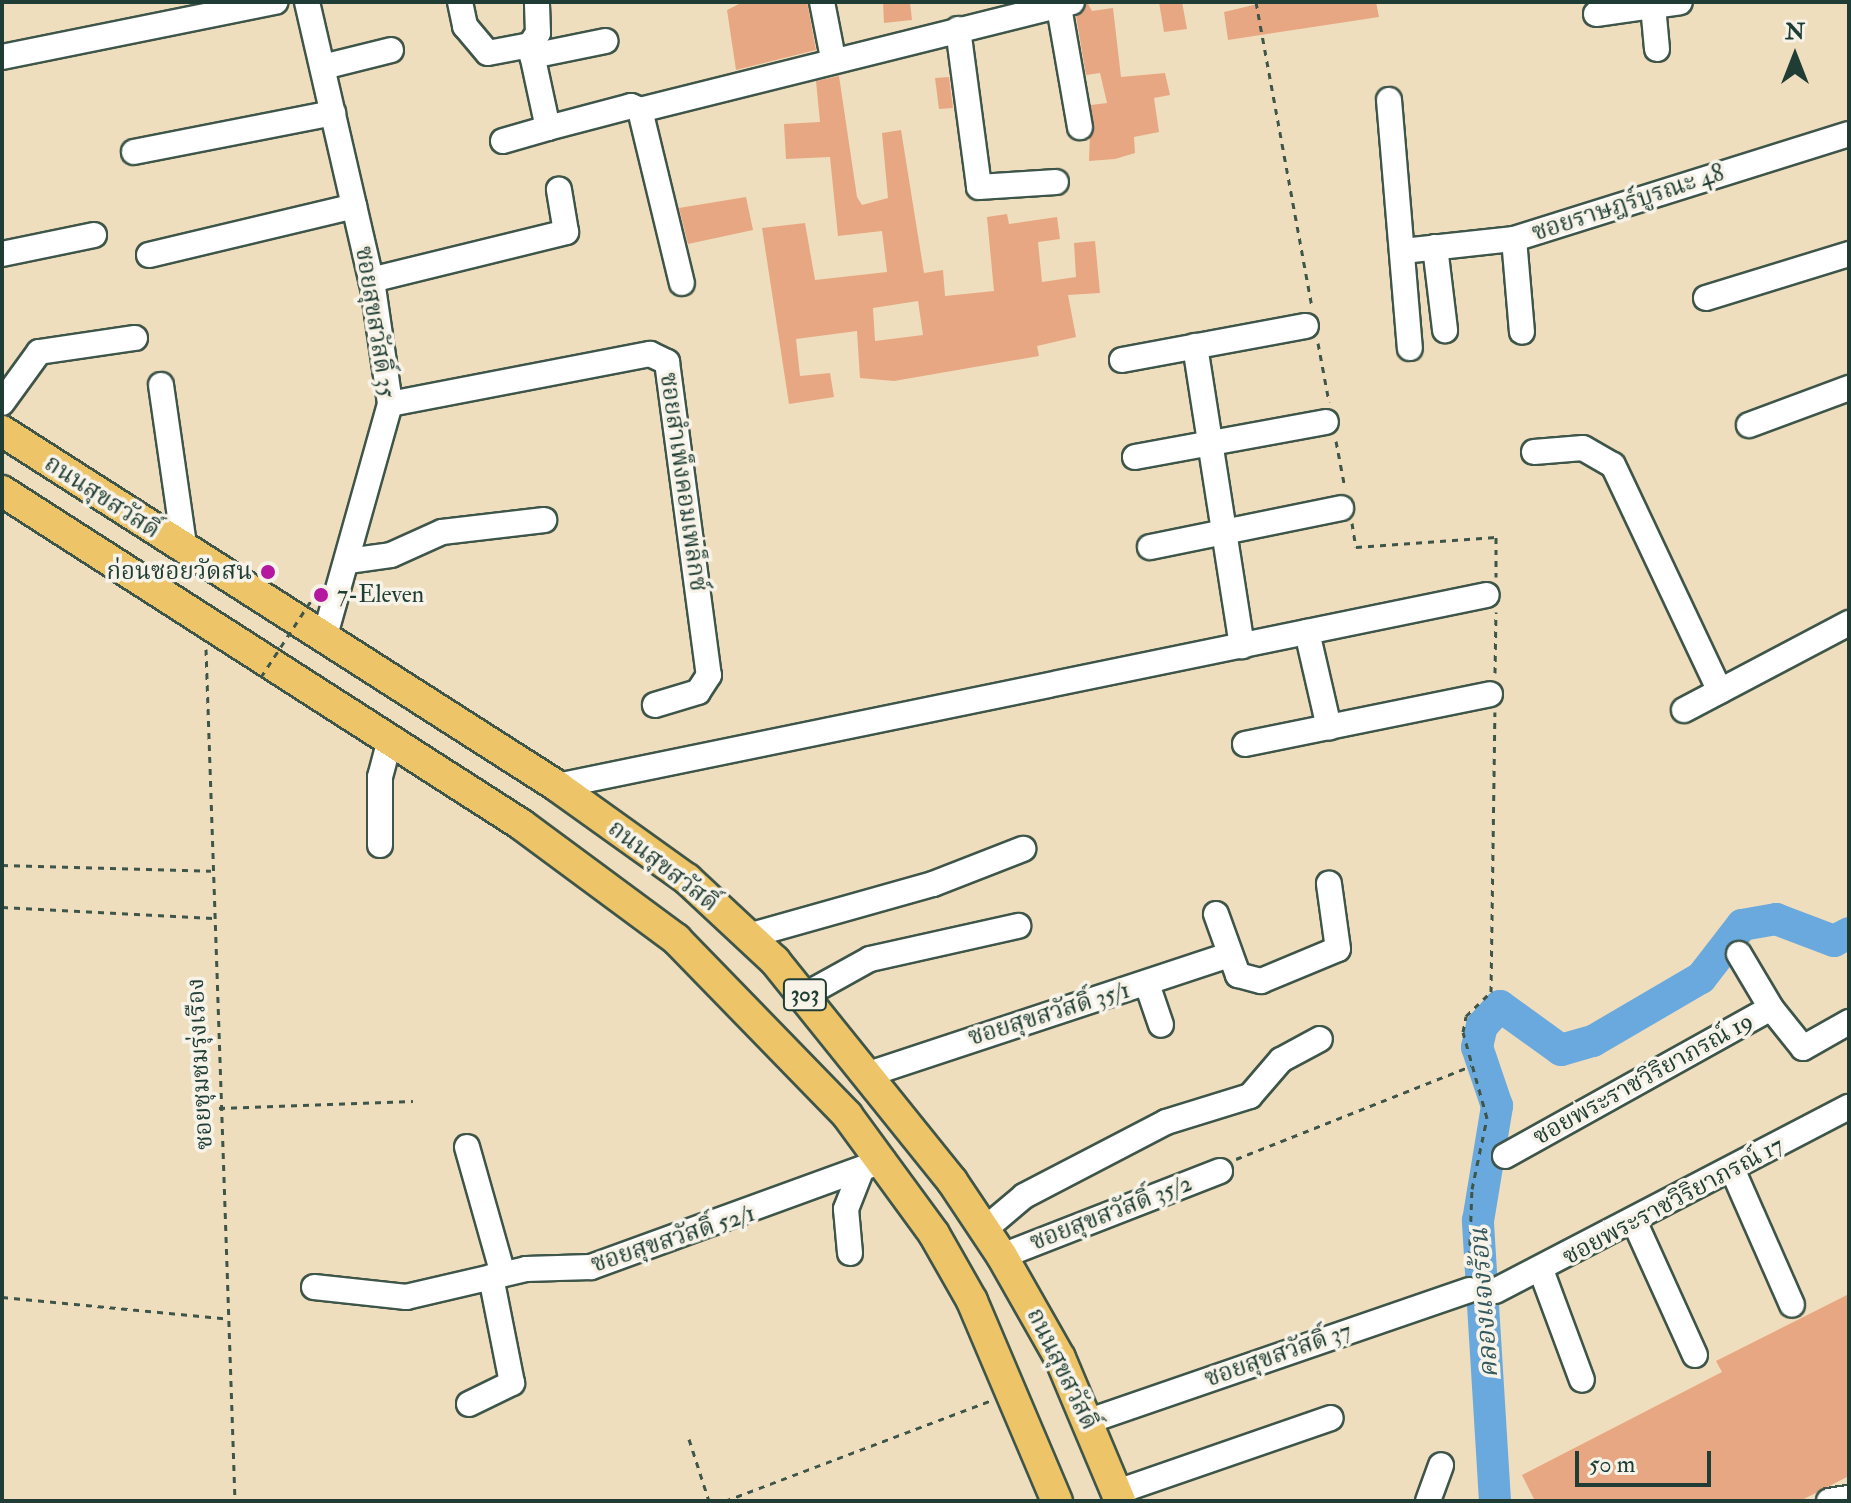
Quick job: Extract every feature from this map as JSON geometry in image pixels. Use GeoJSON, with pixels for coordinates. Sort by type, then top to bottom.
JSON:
{"type":"FeatureCollection","features":[{"type":"Feature","properties":{"kind":"main road","name":"ถนนสุขสวัสดิ์"},"geometry":{"type":"LineString","coordinates":[[2,431],[185,551],[557,786],[687,879],[748,936],[805,995],[869,1074],[985,1229],[1089,1421],[1119,1496]]}},
{"type":"Feature","properties":{"kind":"main road","name":"ถนนสุขสวัสดิ์"},"geometry":{"type":"LineString","coordinates":[[2,491],[557,849],[676,939],[872,1166],[964,1288],[1057,1501]]}},
{"type":"Feature","properties":{"kind":"main road"},"geometry":{"type":"LineString","coordinates":[[299,685],[324,639]]}},
{"type":"Feature","properties":{"kind":"street"},"geometry":{"type":"LineString","coordinates":[[2,57],[276,2]]}},
{"type":"Feature","properties":{"kind":"street","name":"ซอยสุขสวัสดิ์ 35"},"geometry":{"type":"LineString","coordinates":[[307,2],[371,280],[390,404],[324,639]]}},
{"type":"Feature","properties":{"kind":"street"},"geometry":{"type":"LineString","coordinates":[[460,2],[465,26],[488,53],[605,41]]}},
{"type":"Feature","properties":{"kind":"street"},"geometry":{"type":"LineString","coordinates":[[537,2],[538,33],[531,50],[548,128]]}},
{"type":"Feature","properties":{"kind":"street"},"geometry":{"type":"LineString","coordinates":[[822,2],[833,58]]}},
{"type":"Feature","properties":{"kind":"street"},"geometry":{"type":"LineString","coordinates":[[1596,14],[1680,2]]}},
{"type":"Feature","properties":{"kind":"street"},"geometry":{"type":"LineString","coordinates":[[503,141],[631,106],[640,110],[833,58],[1065,4],[1080,127]]}},
{"type":"Feature","properties":{"kind":"street"},"geometry":{"type":"LineString","coordinates":[[1653,6],[1657,49]]}},
{"type":"Feature","properties":{"kind":"street"},"geometry":{"type":"LineString","coordinates":[[958,29],[979,187],[1056,182]]}},
{"type":"Feature","properties":{"kind":"street"},"geometry":{"type":"LineString","coordinates":[[323,67],[391,50]]}},
{"type":"Feature","properties":{"kind":"street"},"geometry":{"type":"LineString","coordinates":[[1389,100],[1410,348]]}},
{"type":"Feature","properties":{"kind":"street"},"geometry":{"type":"LineString","coordinates":[[640,110],[682,283]]}},
{"type":"Feature","properties":{"kind":"street"},"geometry":{"type":"LineString","coordinates":[[134,152],[333,113]]}},
{"type":"Feature","properties":{"kind":"street","name":"ซอยราษฎร์บูรณะ 48"},"geometry":{"type":"LineString","coordinates":[[1403,251],[1514,239],[1849,134]]}},
{"type":"Feature","properties":{"kind":"street"},"geometry":{"type":"LineString","coordinates":[[371,280],[566,232],[559,190]]}},
{"type":"Feature","properties":{"kind":"street"},"geometry":{"type":"LineString","coordinates":[[149,255],[354,206]]}},
{"type":"Feature","properties":{"kind":"street"},"geometry":{"type":"LineString","coordinates":[[2,254],[94,235]]}},
{"type":"Feature","properties":{"kind":"street"},"geometry":{"type":"LineString","coordinates":[[1514,239],[1522,332]]}},
{"type":"Feature","properties":{"kind":"street"},"geometry":{"type":"LineString","coordinates":[[1435,247],[1445,330]]}},
{"type":"Feature","properties":{"kind":"street"},"geometry":{"type":"LineString","coordinates":[[1706,298],[1849,254]]}},
{"type":"Feature","properties":{"kind":"street"},"geometry":{"type":"LineString","coordinates":[[1122,360],[1312,323]]}},
{"type":"Feature","properties":{"kind":"street"},"geometry":{"type":"LineString","coordinates":[[2,403],[39,352],[135,338]]}},
{"type":"Feature","properties":{"kind":"street"},"geometry":{"type":"LineString","coordinates":[[1195,346],[1242,646]]}},
{"type":"Feature","properties":{"kind":"street","name":"ซอยสำเพ็งคอมเพล็กซ์"},"geometry":{"type":"LineString","coordinates":[[390,404],[650,354],[667,362],[709,675],[698,692],[655,705]]}},
{"type":"Feature","properties":{"kind":"street"},"geometry":{"type":"LineString","coordinates":[[161,385],[185,551]]}},
{"type":"Feature","properties":{"kind":"street"},"geometry":{"type":"LineString","coordinates":[[1749,425],[1849,388]]}},
{"type":"Feature","properties":{"kind":"street"},"geometry":{"type":"LineString","coordinates":[[1135,457],[1331,422]]}},
{"type":"Feature","properties":{"kind":"street"},"geometry":{"type":"LineString","coordinates":[[1534,452],[1583,448],[1613,465],[1720,691]]}},
{"type":"Feature","properties":{"kind":"street"},"geometry":{"type":"LineString","coordinates":[[1150,547],[1346,508]]}},
{"type":"Feature","properties":{"kind":"street"},"geometry":{"type":"LineString","coordinates":[[348,561],[391,555],[442,532],[544,520]]}},
{"type":"Feature","properties":{"kind":"street"},"geometry":{"type":"LineString","coordinates":[[557,786],[1493,593]]}},
{"type":"Feature","properties":{"kind":"street"},"geometry":{"type":"LineString","coordinates":[[1684,710],[1849,623]]}},
{"type":"Feature","properties":{"kind":"street"},"geometry":{"type":"LineString","coordinates":[[1307,632],[1329,727]]}},
{"type":"Feature","properties":{"kind":"street"},"geometry":{"type":"LineString","coordinates":[[1245,744],[1494,689]]}},
{"type":"Feature","properties":{"kind":"street"},"geometry":{"type":"LineString","coordinates":[[380,845],[380,777],[389,743]]}},
{"type":"Feature","properties":{"kind":"street"},"geometry":{"type":"LineString","coordinates":[[748,936],[933,884],[1023,849]]}},
{"type":"Feature","properties":{"kind":"street"},"geometry":{"type":"LineString","coordinates":[[1216,914],[1229,955],[1250,983],[1334,953],[1341,942],[1329,884]]}},
{"type":"Feature","properties":{"kind":"street"},"geometry":{"type":"LineString","coordinates":[[805,995],[870,959],[1018,926]]}},
{"type":"Feature","properties":{"kind":"street"},"geometry":{"type":"LineString","coordinates":[[1739,954],[1771,1008]]}},
{"type":"Feature","properties":{"kind":"street","name":"ซอยสุขสวัสดิ์ 35/1"},"geometry":{"type":"LineString","coordinates":[[869,1074],[1229,955]]}},
{"type":"Feature","properties":{"kind":"street"},"geometry":{"type":"LineString","coordinates":[[1147,984],[1161,1025]]}},
{"type":"Feature","properties":{"kind":"street","name":"ซอยพระราชวิริยาภรณ์ 19"},"geometry":{"type":"LineString","coordinates":[[1505,1156],[1771,1008],[1803,1048],[1849,1022]]}},
{"type":"Feature","properties":{"kind":"street"},"geometry":{"type":"LineString","coordinates":[[985,1229],[1024,1196],[1166,1122],[1250,1096],[1281,1060],[1320,1039]]}},
{"type":"Feature","properties":{"kind":"street","name":"ซอยพระราชวิริยาภรณ์ 17"},"geometry":{"type":"LineString","coordinates":[[1495,1291],[1635,1223],[1848,1111]]}},
{"type":"Feature","properties":{"kind":"street"},"geometry":{"type":"LineString","coordinates":[[467,1147],[497,1276],[512,1383],[469,1404]]}},
{"type":"Feature","properties":{"kind":"street"},"geometry":{"type":"LineString","coordinates":[[850,1253],[846,1209],[872,1166]]}},
{"type":"Feature","properties":{"kind":"street","name":"ซอยสุขสวัสดิ์ 52/1"},"geometry":{"type":"LineString","coordinates":[[314,1287],[406,1297],[497,1276],[591,1267],[872,1166]]}},
{"type":"Feature","properties":{"kind":"street","name":"ซอยสุขสวัสดิ์ 35/2"},"geometry":{"type":"LineString","coordinates":[[1002,1256],[1220,1171]]}},
{"type":"Feature","properties":{"kind":"street"},"geometry":{"type":"LineString","coordinates":[[1733,1171],[1792,1305]]}},
{"type":"Feature","properties":{"kind":"street"},"geometry":{"type":"LineString","coordinates":[[1635,1223],[1695,1355]]}},
{"type":"Feature","properties":{"kind":"street"},"geometry":{"type":"LineString","coordinates":[[1541,1270],[1582,1380]]}},
{"type":"Feature","properties":{"kind":"street","name":"ซอยสุขสวัสดิ์ 37"},"geometry":{"type":"LineString","coordinates":[[1089,1421],[1469,1290]]}},
{"type":"Feature","properties":{"kind":"street"},"geometry":{"type":"LineString","coordinates":[[1119,1496],[1331,1418]]}},
{"type":"Feature","properties":{"kind":"street"},"geometry":{"type":"LineString","coordinates":[[1428,1501],[1441,1465]]}},
{"type":"Feature","properties":{"kind":"street"},"geometry":{"type":"LineString","coordinates":[[1829,1501],[1849,1498]]}},
{"type":"Feature","properties":{"kind":"path"},"geometry":{"type":"LineString","coordinates":[[1256,2],[1312,323],[1356,547],[1496,537],[1493,593],[1493,963],[1491,992],[1466,1016],[1471,1065],[1487,1129],[1472,1189],[1469,1290]]}},
{"type":"Feature","properties":{"kind":"path"},"geometry":{"type":"LineString","coordinates":[[261,677],[314,596]]}},
{"type":"Feature","properties":{"kind":"path","name":"ซอยชุมชมรุ่งเรือง"},"geometry":{"type":"LineString","coordinates":[[208,626],[203,693],[235,1501]]}},
{"type":"Feature","properties":{"kind":"path"},"geometry":{"type":"LineString","coordinates":[[2,865],[211,871]]}},
{"type":"Feature","properties":{"kind":"path"},"geometry":{"type":"LineString","coordinates":[[2,907],[213,918]]}},
{"type":"Feature","properties":{"kind":"path"},"geometry":{"type":"LineString","coordinates":[[1220,1171],[1471,1065]]}},
{"type":"Feature","properties":{"kind":"path"},"geometry":{"type":"LineString","coordinates":[[219,1108],[413,1101]]}},
{"type":"Feature","properties":{"kind":"path"},"geometry":{"type":"LineString","coordinates":[[2,1297],[229,1319]]}},
{"type":"Feature","properties":{"kind":"path"},"geometry":{"type":"LineString","coordinates":[[725,1501],[1012,1392]]}},
{"type":"Feature","properties":{"kind":"path"},"geometry":{"type":"LineString","coordinates":[[689,1439],[709,1501]]}},
{"type":"Feature","properties":{"kind":"building"},"geometry":{"type":"Polygon","coordinates":[[[743,2],[807,2],[816,50],[736,70],[727,10],[743,2]]]}},
{"type":"Feature","properties":{"kind":"building"},"geometry":{"type":"Polygon","coordinates":[[[883,2],[910,2],[912,20],[884,23],[883,2]]]}},
{"type":"Feature","properties":{"kind":"building"},"geometry":{"type":"Polygon","coordinates":[[[1087,2],[1092,11],[1113,8],[1121,77],[1165,73],[1170,95],[1154,98],[1159,132],[1134,137],[1135,153],[1115,159],[1089,161],[1091,105],[1107,103],[1100,73],[1086,75],[1076,16],[1087,2]]]}},
{"type":"Feature","properties":{"kind":"building"},"geometry":{"type":"Polygon","coordinates":[[[1159,2],[1182,2],[1187,29],[1164,32],[1159,2]]]}},
{"type":"Feature","properties":{"kind":"building"},"geometry":{"type":"Polygon","coordinates":[[[1266,2],[1376,2],[1379,17],[1228,40],[1224,12],[1266,2]]]}},
{"type":"Feature","properties":{"kind":"building"},"geometry":{"type":"Polygon","coordinates":[[[839,76],[857,197],[862,205],[888,198],[882,133],[901,130],[924,273],[943,270],[945,296],[994,291],[987,217],[1007,214],[1009,224],[1057,217],[1060,239],[1038,242],[1042,282],[1076,277],[1074,243],[1095,241],[1100,293],[1068,295],[1076,337],[1037,346],[1039,356],[894,381],[860,378],[857,331],[796,339],[800,376],[830,373],[834,397],[789,404],[762,228],[805,223],[815,280],[887,272],[882,231],[838,236],[830,157],[786,159],[784,124],[820,122],[816,81],[839,76]],[[918,301],[873,308],[875,341],[923,335],[918,301]]]}},
{"type":"Feature","properties":{"kind":"building"},"geometry":{"type":"Polygon","coordinates":[[[949,77],[953,108],[939,109],[935,78],[949,77]]]}},
{"type":"Feature","properties":{"kind":"building"},"geometry":{"type":"Polygon","coordinates":[[[746,197],[753,230],[688,244],[679,208],[746,197]]]}},
{"type":"Feature","properties":{"kind":"building"},"geometry":{"type":"Polygon","coordinates":[[[1849,1294],[1849,1476],[1800,1501],[1535,1501],[1522,1475],[1722,1372],[1716,1361],[1849,1294]]]}},
{"type":"Feature","properties":{"kind":"waterway","name":"คลองแจงร้อน"},"geometry":{"type":"LineString","coordinates":[[1495,1501],[1478,1221],[1497,1106],[1477,1047],[1482,1026],[1500,1006],[1561,1050],[1593,1041],[1701,978],[1742,925],[1776,919],[1834,941],[1849,933]]}},
{"type":"Feature","properties":{"kind":"place","name":"ก่อนซอยวัดสน"},"geometry":{"type":"Point","coordinates":[268,572]}},
{"type":"Feature","properties":{"kind":"place","name":"7-Eleven"},"geometry":{"type":"Point","coordinates":[321,595]}}]}
